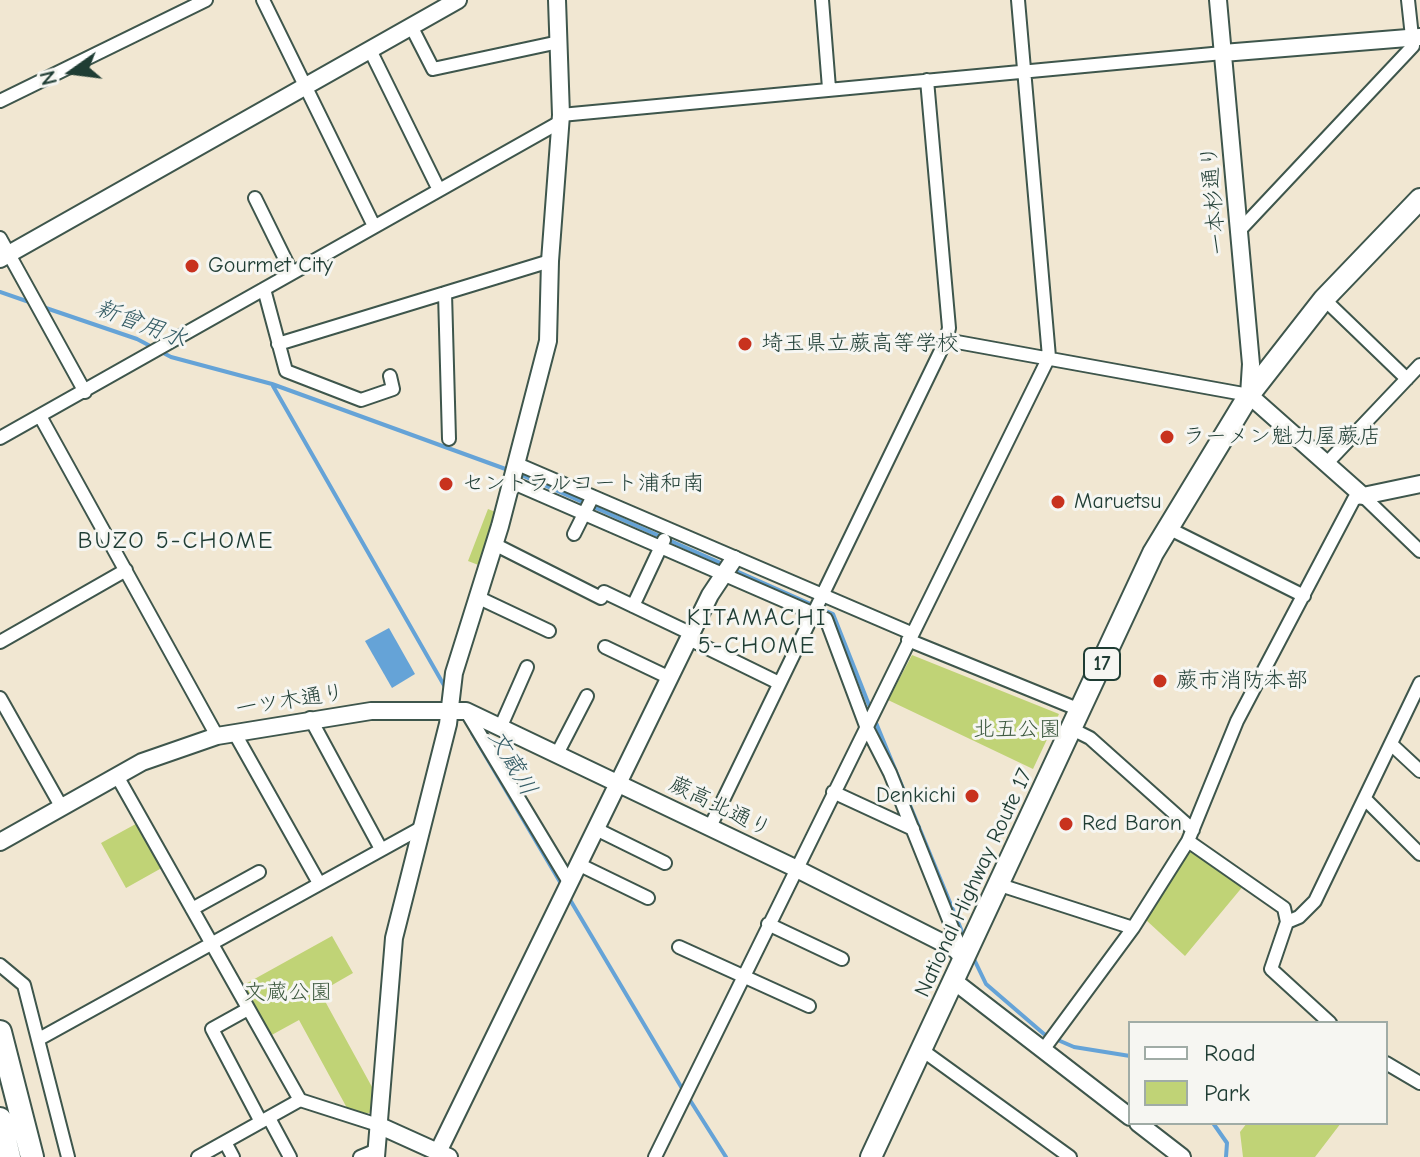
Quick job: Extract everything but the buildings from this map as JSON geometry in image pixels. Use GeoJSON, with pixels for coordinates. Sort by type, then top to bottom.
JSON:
{"type":"FeatureCollection","features":[{"type":"Feature","properties":{"kind":"highway","name":"National Highway Route 17"},"geometry":{"type":"LineString","coordinates":[[871,1157],[1153,553],[1249,395],[1324,299],[1420,199]]}},
{"type":"Feature","properties":{"kind":"highway"},"geometry":{"type":"LineString","coordinates":[[0,1032],[32,1157]]}},
{"type":"Feature","properties":{"kind":"highway"},"geometry":{"type":"LineString","coordinates":[[0,1057],[25,1157]]}},
{"type":"Feature","properties":{"kind":"highway"},"geometry":{"type":"LineString","coordinates":[[0,1119],[9,1157]]}},
{"type":"Feature","properties":{"kind":"street"},"geometry":{"type":"LineString","coordinates":[[0,101],[206,0]]}},
{"type":"Feature","properties":{"kind":"street"},"geometry":{"type":"LineString","coordinates":[[263,0],[374,226]]}},
{"type":"Feature","properties":{"kind":"street"},"geometry":{"type":"LineString","coordinates":[[5,257],[458,0]]}},
{"type":"Feature","properties":{"kind":"street"},"geometry":{"type":"LineString","coordinates":[[360,1157],[376,1153],[394,938],[419,829],[456,710],[453,684],[548,341],[560,118],[557,0]]}},
{"type":"Feature","properties":{"kind":"street"},"geometry":{"type":"LineString","coordinates":[[822,0],[829,88]]}},
{"type":"Feature","properties":{"kind":"street"},"geometry":{"type":"LineString","coordinates":[[655,1157],[1049,357],[1018,0]]}},
{"type":"Feature","properties":{"kind":"street","name":"一本杉通り"},"geometry":{"type":"LineString","coordinates":[[1218,0],[1251,364],[1249,395]]}},
{"type":"Feature","properties":{"kind":"street"},"geometry":{"type":"LineString","coordinates":[[1239,231],[1413,46],[1416,37],[1408,0]]}},
{"type":"Feature","properties":{"kind":"street"},"geometry":{"type":"LineString","coordinates":[[411,26],[433,69],[559,42]]}},
{"type":"Feature","properties":{"kind":"street"},"geometry":{"type":"LineString","coordinates":[[0,438],[439,190],[560,118],[829,88],[1416,37]]}},
{"type":"Feature","properties":{"kind":"street"},"geometry":{"type":"LineString","coordinates":[[370,50],[439,190]]}},
{"type":"Feature","properties":{"kind":"street"},"geometry":{"type":"LineString","coordinates":[[710,827],[946,340],[949,328],[927,80]]}},
{"type":"Feature","properties":{"kind":"street"},"geometry":{"type":"LineString","coordinates":[[255,198],[292,273]]}},
{"type":"Feature","properties":{"kind":"street"},"geometry":{"type":"LineString","coordinates":[[0,238],[5,257],[30,293],[85,392]]}},
{"type":"Feature","properties":{"kind":"street"},"geometry":{"type":"LineString","coordinates":[[278,344],[550,261]]}},
{"type":"Feature","properties":{"kind":"street"},"geometry":{"type":"LineString","coordinates":[[264,289],[286,371],[361,400],[393,389],[390,376]]}},
{"type":"Feature","properties":{"kind":"street"},"geometry":{"type":"LineString","coordinates":[[445,293],[449,439]]}},
{"type":"Feature","properties":{"kind":"street"},"geometry":{"type":"LineString","coordinates":[[1324,299],[1407,379]]}},
{"type":"Feature","properties":{"kind":"street"},"geometry":{"type":"LineString","coordinates":[[946,340],[1249,395],[1420,551]]}},
{"type":"Feature","properties":{"kind":"street"},"geometry":{"type":"LineString","coordinates":[[1327,463],[1420,365]]}},
{"type":"Feature","properties":{"kind":"street"},"geometry":{"type":"LineString","coordinates":[[40,416],[126,570],[319,883]]}},
{"type":"Feature","properties":{"kind":"street"},"geometry":{"type":"LineString","coordinates":[[513,472],[592,498],[668,531],[729,566],[818,605],[910,637],[1076,720],[1090,738],[1190,835],[1284,908],[1287,922],[1271,969],[1328,1021]]}},
{"type":"Feature","properties":{"kind":"street"},"geometry":{"type":"LineString","coordinates":[[513,472],[585,513],[661,546],[729,566],[818,605],[967,951]]}},
{"type":"Feature","properties":{"kind":"street"},"geometry":{"type":"LineString","coordinates":[[1046,1046],[1133,928],[1190,835],[1237,721],[1359,498],[1420,484]]}},
{"type":"Feature","properties":{"kind":"street"},"geometry":{"type":"LineString","coordinates":[[574,534],[592,498]]}},
{"type":"Feature","properties":{"kind":"street"},"geometry":{"type":"LineString","coordinates":[[629,532],[635,517]]}},
{"type":"Feature","properties":{"kind":"street"},"geometry":{"type":"LineString","coordinates":[[1168,528],[1304,596]]}},
{"type":"Feature","properties":{"kind":"street"},"geometry":{"type":"LineString","coordinates":[[633,606],[668,531]]}},
{"type":"Feature","properties":{"kind":"street"},"geometry":{"type":"LineString","coordinates":[[494,544],[602,595],[633,606],[779,683]]}},
{"type":"Feature","properties":{"kind":"street"},"geometry":{"type":"LineString","coordinates":[[117,776],[300,1100],[378,1125],[444,1154],[568,883],[690,636],[729,566]]}},
{"type":"Feature","properties":{"kind":"street"},"geometry":{"type":"LineString","coordinates":[[0,642],[126,570]]}},
{"type":"Feature","properties":{"kind":"street"},"geometry":{"type":"LineString","coordinates":[[477,597],[549,631]]}},
{"type":"Feature","properties":{"kind":"street"},"geometry":{"type":"LineString","coordinates":[[605,647],[670,678]]}},
{"type":"Feature","properties":{"kind":"street"},"geometry":{"type":"LineString","coordinates":[[501,726],[527,667]]}},
{"type":"Feature","properties":{"kind":"street"},"geometry":{"type":"LineString","coordinates":[[1287,922],[1299,917],[1315,901],[1420,683]]}},
{"type":"Feature","properties":{"kind":"street"},"geometry":{"type":"LineString","coordinates":[[558,752],[587,696]]}},
{"type":"Feature","properties":{"kind":"street"},"geometry":{"type":"LineString","coordinates":[[0,698],[61,806]]}},
{"type":"Feature","properties":{"kind":"street"},"geometry":{"type":"LineString","coordinates":[[456,710],[568,883]]}},
{"type":"Feature","properties":{"kind":"street","name":"一ツ木通り"},"geometry":{"type":"LineString","coordinates":[[0,842],[142,762],[226,734],[310,718],[371,711],[456,710]]}},
{"type":"Feature","properties":{"kind":"street","name":"蕨高北通り"},"geometry":{"type":"LineString","coordinates":[[456,710],[501,726],[620,781],[955,949],[967,951]]}},
{"type":"Feature","properties":{"kind":"street"},"geometry":{"type":"LineString","coordinates":[[310,718],[381,849]]}},
{"type":"Feature","properties":{"kind":"street"},"geometry":{"type":"LineString","coordinates":[[1391,744],[1420,771]]}},
{"type":"Feature","properties":{"kind":"street"},"geometry":{"type":"LineString","coordinates":[[833,792],[913,829]]}},
{"type":"Feature","properties":{"kind":"street"},"geometry":{"type":"LineString","coordinates":[[1365,799],[1420,854]]}},
{"type":"Feature","properties":{"kind":"street"},"geometry":{"type":"LineString","coordinates":[[39,1039],[419,829]]}},
{"type":"Feature","properties":{"kind":"street"},"geometry":{"type":"LineString","coordinates":[[596,829],[665,863]]}},
{"type":"Feature","properties":{"kind":"street"},"geometry":{"type":"LineString","coordinates":[[578,864],[648,898]]}},
{"type":"Feature","properties":{"kind":"street"},"geometry":{"type":"LineString","coordinates":[[192,909],[259,872]]}},
{"type":"Feature","properties":{"kind":"street"},"geometry":{"type":"LineString","coordinates":[[1000,885],[1133,928]]}},
{"type":"Feature","properties":{"kind":"street"},"geometry":{"type":"LineString","coordinates":[[768,924],[842,959]]}},
{"type":"Feature","properties":{"kind":"street"},"geometry":{"type":"LineString","coordinates":[[679,947],[809,1006]]}},
{"type":"Feature","properties":{"kind":"street"},"geometry":{"type":"LineString","coordinates":[[0,965],[24,985],[68,1157]]}},
{"type":"Feature","properties":{"kind":"street"},"geometry":{"type":"LineString","coordinates":[[954,981],[1046,1046],[1128,1115]]}},
{"type":"Feature","properties":{"kind":"street"},"geometry":{"type":"LineString","coordinates":[[248,1009],[212,1029],[290,1157]]}},
{"type":"Feature","properties":{"kind":"street"},"geometry":{"type":"LineString","coordinates":[[922,1050],[1070,1157]]}},
{"type":"Feature","properties":{"kind":"street"},"geometry":{"type":"LineString","coordinates":[[1388,1064],[1420,1083]]}},
{"type":"Feature","properties":{"kind":"street"},"geometry":{"type":"LineString","coordinates":[[198,1157],[300,1100]]}},
{"type":"Feature","properties":{"kind":"street"},"geometry":{"type":"LineString","coordinates":[[1141,1125],[1182,1157]]}},
{"type":"Feature","properties":{"kind":"street"},"geometry":{"type":"LineString","coordinates":[[225,1142],[233,1157]]}},
{"type":"Feature","properties":{"kind":"green space"},"geometry":{"type":"Polygon","coordinates":[[[488,509],[498,513],[481,566],[468,561],[488,509]]]}},
{"type":"Feature","properties":{"kind":"green space","name":"北五公園"},"geometry":{"type":"Polygon","coordinates":[[[912,655],[1059,714],[1033,769],[888,700],[912,655]]]}},
{"type":"Feature","properties":{"kind":"green space"},"geometry":{"type":"Polygon","coordinates":[[[143,820],[167,865],[126,888],[101,843],[143,820]]]}},
{"type":"Feature","properties":{"kind":"green space"},"geometry":{"type":"Polygon","coordinates":[[[1187,850],[1244,885],[1185,956],[1146,920],[1187,850]]]}},
{"type":"Feature","properties":{"kind":"green space","name":"文蔵公園"},"geometry":{"type":"Polygon","coordinates":[[[332,936],[353,973],[320,992],[372,1087],[371,1112],[366,1114],[347,1108],[299,1020],[268,1037],[240,987],[332,936]]]}},
{"type":"Feature","properties":{"kind":"green space"},"geometry":{"type":"Polygon","coordinates":[[[1245,1125],[1339,1125],[1315,1157],[1243,1157],[1240,1132],[1245,1125]]]}},
{"type":"Feature","properties":{"kind":"water"},"geometry":{"type":"Polygon","coordinates":[[[389,628],[415,674],[392,688],[365,641],[389,628]]]}},
{"type":"Feature","properties":{"kind":"waterway","name":"新曾用水"},"geometry":{"type":"LineString","coordinates":[[0,292],[32,303]]}},
{"type":"Feature","properties":{"kind":"waterway","name":"文蔵川"},"geometry":{"type":"LineString","coordinates":[[40,306],[137,339],[171,357],[272,384],[511,471]]}},
{"type":"Feature","properties":{"kind":"waterway","name":"文蔵川"},"geometry":{"type":"LineString","coordinates":[[273,386],[445,687]]}},
{"type":"Feature","properties":{"kind":"waterway"},"geometry":{"type":"LineString","coordinates":[[519,474],[723,564]]}},
{"type":"Feature","properties":{"kind":"waterway"},"geometry":{"type":"LineString","coordinates":[[734,570],[833,614],[871,710]]}},
{"type":"Feature","properties":{"kind":"waterway"},"geometry":{"type":"LineString","coordinates":[[874,718],[965,939]]}},
{"type":"Feature","properties":{"kind":"waterway","name":"文蔵川"},"geometry":{"type":"LineString","coordinates":[[472,733],[563,887]]}},
{"type":"Feature","properties":{"kind":"waterway","name":"文蔵川"},"geometry":{"type":"LineString","coordinates":[[569,898],[683,1090]]}},
{"type":"Feature","properties":{"kind":"waterway"},"geometry":{"type":"LineString","coordinates":[[972,955],[986,984],[1044,1034],[1074,1047],[1128,1056]]}},
{"type":"Feature","properties":{"kind":"waterway","name":"文蔵川"},"geometry":{"type":"LineString","coordinates":[[688,1097],[726,1157]]}},
{"type":"Feature","properties":{"kind":"waterway"},"geometry":{"type":"LineString","coordinates":[[1214,1125],[1227,1143],[1226,1157]]}},
{"type":"Feature","properties":{"kind":"place","name":"Gourmet City"},"geometry":{"type":"Point","coordinates":[192,266]}},
{"type":"Feature","properties":{"kind":"place","name":"埼玉県立蕨高等学校"},"geometry":{"type":"Point","coordinates":[745,344]}},
{"type":"Feature","properties":{"kind":"place","name":"ラーメン魁力屋蕨店"},"geometry":{"type":"Point","coordinates":[1167,437]}},
{"type":"Feature","properties":{"kind":"place","name":"セントラルコート浦和南"},"geometry":{"type":"Point","coordinates":[446,484]}},
{"type":"Feature","properties":{"kind":"place","name":"Maruetsu"},"geometry":{"type":"Point","coordinates":[1058,502]}},
{"type":"Feature","properties":{"kind":"place","name":"蕨市消防本部"},"geometry":{"type":"Point","coordinates":[1160,681]}},
{"type":"Feature","properties":{"kind":"place","name":"Denkichi"},"geometry":{"type":"Point","coordinates":[972,796]}},
{"type":"Feature","properties":{"kind":"place","name":"Red Baron"},"geometry":{"type":"Point","coordinates":[1066,824]}},
{"type":"Feature","properties":{"kind":"district","name":"BUZO 5-CHOME"},"geometry":{"type":"Point","coordinates":[176,541]}},
{"type":"Feature","properties":{"kind":"district","name":"KITAMACHI 5-CHOME"},"geometry":{"type":"Point","coordinates":[757,632]}}]}
